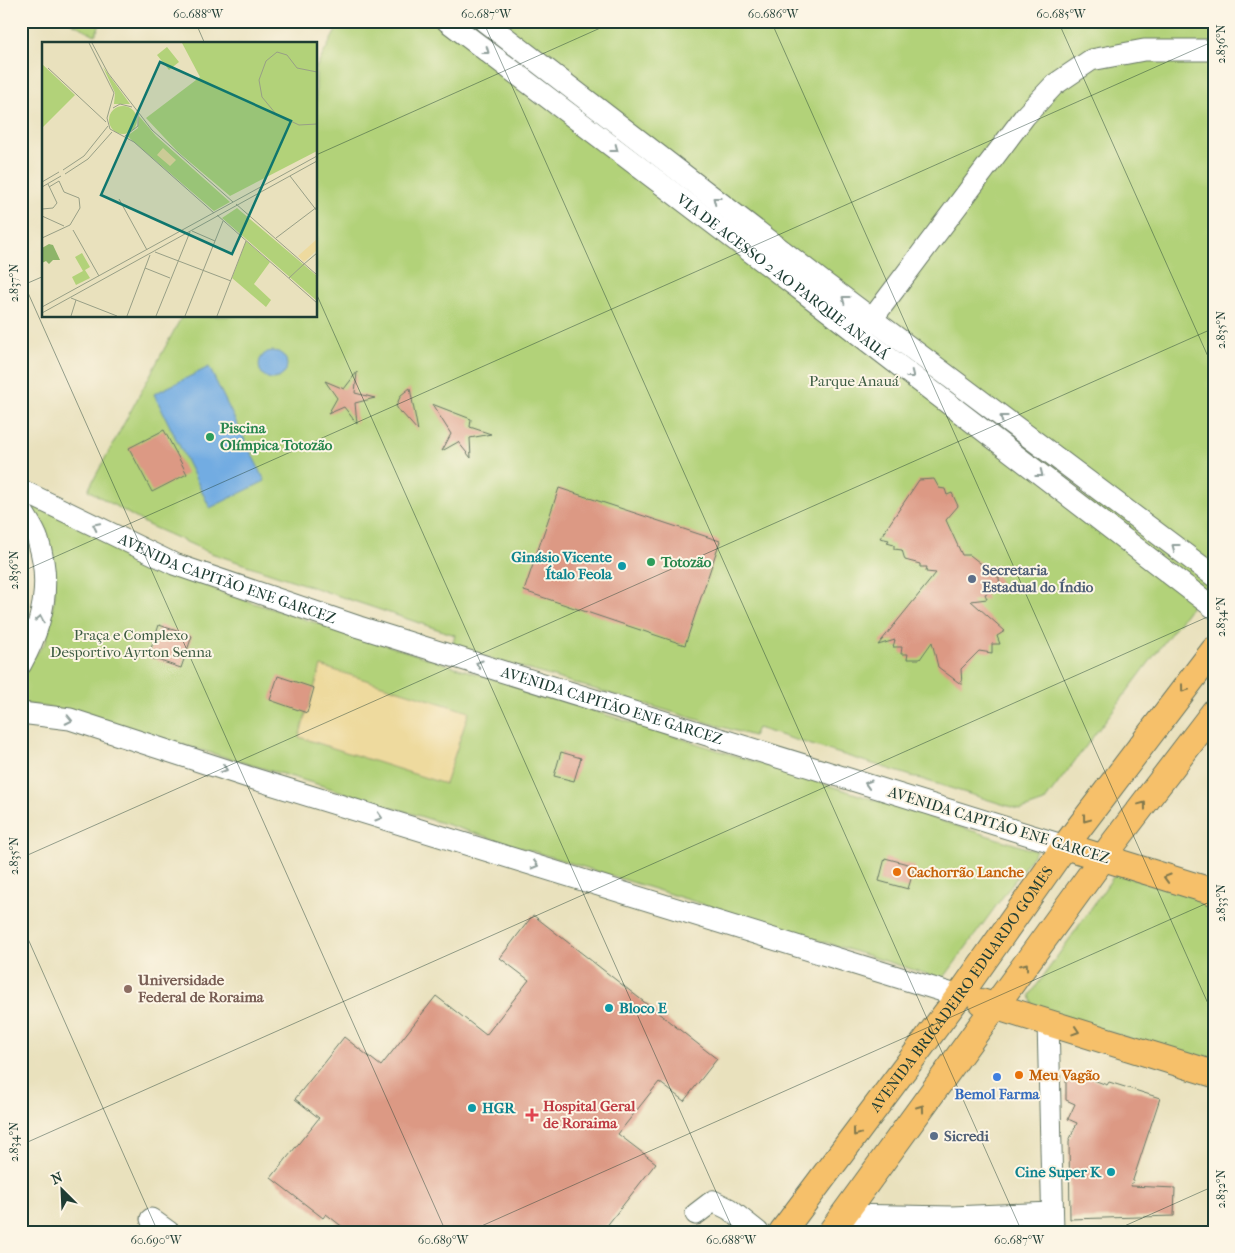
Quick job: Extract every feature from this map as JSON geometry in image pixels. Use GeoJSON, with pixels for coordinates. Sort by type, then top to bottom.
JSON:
{"type":"FeatureCollection","features":[{"type":"Feature","properties":{"kind":"main road","name":"AVENIDA BRIGADEIRO EDUARDO GOMES"},"geometry":{"type":"LineString","coordinates":[[782,1232],[959,996],[1065,846],[1214,650]]}},
{"type":"Feature","properties":{"kind":"main road"},"geometry":{"type":"LineString","coordinates":[[837,1224],[1103,858],[1214,712]]}},
{"type":"Feature","properties":{"kind":"main road","name":"AVENIDA CAPITÃO ENE GARCEZ"},"geometry":{"type":"LineString","coordinates":[[1065,846],[1214,892]]}},
{"type":"Feature","properties":{"kind":"main road"},"geometry":{"type":"LineString","coordinates":[[959,996],[996,1005],[1214,1074]]}},
{"type":"Feature","properties":{"kind":"street","name":"VIA DE ACESSO 2 AO PARQUE ANAUÁ"},"geometry":{"type":"LineString","coordinates":[[447,21],[865,327],[1214,576]]}},
{"type":"Feature","properties":{"kind":"street","name":"VIA DE ACESSO 2 AO PARQUE ANAUÁ"},"geometry":{"type":"LineString","coordinates":[[484,21],[1214,608]]}},
{"type":"Feature","properties":{"kind":"street"},"geometry":{"type":"LineString","coordinates":[[865,327],[1025,116],[1054,85],[1091,60],[1144,50],[1214,50]]}},
{"type":"Feature","properties":{"kind":"street","name":"AVENIDA CAPITÃO ENE GARCEZ"},"geometry":{"type":"LineString","coordinates":[[21,490],[174,564],[359,627],[1065,846]]}},
{"type":"Feature","properties":{"kind":"street"},"geometry":{"type":"LineString","coordinates":[[21,509],[38,540],[46,582],[40,624],[21,664]]}},
{"type":"Feature","properties":{"kind":"street"},"geometry":{"type":"LineString","coordinates":[[21,713],[70,719],[248,777],[959,996]]}},
{"type":"Feature","properties":{"kind":"street"},"geometry":{"type":"LineString","coordinates":[[837,1224],[952,1217],[1052,1222],[1048,1021]]}},
{"type":"Feature","properties":{"kind":"street"},"geometry":{"type":"LineString","coordinates":[[696,1214],[713,1201],[729,1209],[758,1232]]}},
{"type":"Feature","properties":{"kind":"street"},"geometry":{"type":"LineString","coordinates":[[152,1219],[169,1232]]}},
{"type":"Feature","properties":{"kind":"green space"},"geometry":{"type":"Polygon","coordinates":[[[68,21],[102,21],[95,35],[68,21]]]}},
{"type":"Feature","properties":{"kind":"green space","name":"Parque Anauá"},"geometry":{"type":"Polygon","coordinates":[[[341,21],[1214,21],[1214,576],[1044,802],[1021,810],[757,728],[753,736],[452,647],[455,635],[211,553],[148,525],[88,490],[181,318],[318,318],[318,64],[341,21]]]}},
{"type":"Feature","properties":{"kind":"green space","name":"Praça e Complexo Desportivo Ayrton Senna"},"geometry":{"type":"Polygon","coordinates":[[[22,497],[127,550],[225,594],[1036,851],[943,979],[320,785],[64,710],[21,703],[21,672],[46,642],[55,595],[52,550],[22,497]]]}},
{"type":"Feature","properties":{"kind":"green space"},"geometry":{"type":"Polygon","coordinates":[[[21,556],[26,584],[21,612],[21,556]]]}},
{"type":"Feature","properties":{"kind":"green space"},"geometry":{"type":"Polygon","coordinates":[[[1116,873],[1214,903],[1214,1065],[1033,1008],[1030,995],[1116,873]]]}},
{"type":"Feature","properties":{"kind":"sand"},"geometry":{"type":"Polygon","coordinates":[[[321,666],[469,712],[445,784],[299,737],[321,666]]]}},
{"type":"Feature","properties":{"kind":"water"},"geometry":{"type":"Polygon","coordinates":[[[273,351],[283,355],[287,365],[283,375],[273,379],[263,375],[259,365],[263,355],[273,351]]]}},
{"type":"Feature","properties":{"kind":"water","name":"Piscina Olímpica Totozão"},"geometry":{"type":"Polygon","coordinates":[[[209,367],[265,481],[210,508],[154,394],[209,367]]]}},
{"type":"Feature","properties":{"kind":"building"},"geometry":{"type":"Polygon","coordinates":[[[357,372],[355,393],[375,398],[355,403],[357,424],[344,407],[328,414],[337,398],[325,381],[344,389],[357,372]]]}},
{"type":"Feature","properties":{"kind":"building"},"geometry":{"type":"Polygon","coordinates":[[[410,388],[418,431],[401,414],[396,406],[401,395],[410,388]]]}},
{"type":"Feature","properties":{"kind":"building"},"geometry":{"type":"Polygon","coordinates":[[[432,404],[471,419],[470,427],[491,434],[470,438],[471,458],[458,442],[442,451],[451,434],[432,404]]]}},
{"type":"Feature","properties":{"kind":"building"},"geometry":{"type":"Polygon","coordinates":[[[164,430],[187,474],[152,492],[129,448],[164,430]]]}},
{"type":"Feature","properties":{"kind":"building","name":"Secretaria Estadual do Índio"},"geometry":{"type":"Polygon","coordinates":[[[934,479],[939,488],[945,489],[947,495],[952,493],[958,506],[946,520],[962,555],[970,555],[999,578],[1000,586],[985,594],[987,599],[971,601],[1005,631],[997,636],[1000,644],[992,644],[992,653],[979,651],[961,669],[962,685],[938,667],[932,642],[920,659],[907,659],[908,654],[901,654],[902,647],[893,647],[895,640],[878,645],[936,573],[926,572],[927,567],[920,567],[920,564],[905,560],[902,550],[894,549],[894,545],[887,543],[889,540],[880,538],[919,480],[934,479]]]}},
{"type":"Feature","properties":{"kind":"building","name":"Ginásio Vicente Ítalo Feola"},"geometry":{"type":"Polygon","coordinates":[[[559,488],[720,541],[685,645],[524,591],[559,488]]]}},
{"type":"Feature","properties":{"kind":"building"},"geometry":{"type":"Polygon","coordinates":[[[159,625],[192,636],[181,668],[148,657],[159,625]]]}},
{"type":"Feature","properties":{"kind":"building"},"geometry":{"type":"Polygon","coordinates":[[[278,676],[314,688],[307,713],[270,700],[278,676]]]}},
{"type":"Feature","properties":{"kind":"building"},"geometry":{"type":"Polygon","coordinates":[[[561,752],[581,758],[574,781],[554,776],[561,752]]]}},
{"type":"Feature","properties":{"kind":"building"},"geometry":{"type":"Polygon","coordinates":[[[885,858],[915,866],[908,889],[879,881],[885,858]]]}},
{"type":"Feature","properties":{"kind":"building","name":"HGR"},"geometry":{"type":"Polygon","coordinates":[[[533,915],[717,1059],[684,1101],[659,1082],[618,1134],[656,1163],[602,1232],[349,1232],[326,1214],[323,1218],[271,1178],[319,1118],[295,1099],[344,1037],[381,1066],[436,996],[486,1035],[529,980],[500,958],[533,915]]]}},
{"type":"Feature","properties":{"kind":"building"},"geometry":{"type":"Polygon","coordinates":[[[1075,1073],[1107,1085],[1109,1082],[1160,1098],[1131,1186],[1175,1188],[1174,1216],[1070,1219],[1069,1141],[1077,1123],[1068,1119],[1075,1104],[1066,1100],[1066,1080],[1075,1073]]]}},
{"type":"Feature","properties":{"kind":"place","name":"Piscina Olímpica Totozão"},"geometry":{"type":"Point","coordinates":[210,437]}},
{"type":"Feature","properties":{"kind":"place","name":"Totozão"},"geometry":{"type":"Point","coordinates":[651,562]}},
{"type":"Feature","properties":{"kind":"place","name":"Ginásio Vicente Ítalo Feola"},"geometry":{"type":"Point","coordinates":[622,566]}},
{"type":"Feature","properties":{"kind":"place","name":"Secretaria Estadual do Índio"},"geometry":{"type":"Point","coordinates":[972,579]}},
{"type":"Feature","properties":{"kind":"place","name":"Cachorrão Lanche"},"geometry":{"type":"Point","coordinates":[897,872]}},
{"type":"Feature","properties":{"kind":"place","name":"Universidade Federal de Roraima"},"geometry":{"type":"Point","coordinates":[128,989]}},
{"type":"Feature","properties":{"kind":"place","name":"Bloco E"},"geometry":{"type":"Point","coordinates":[609,1008]}},
{"type":"Feature","properties":{"kind":"place","name":"Meu Vagão"},"geometry":{"type":"Point","coordinates":[1019,1075]}},
{"type":"Feature","properties":{"kind":"place","name":"Bemol Farma"},"geometry":{"type":"Point","coordinates":[997,1077]}},
{"type":"Feature","properties":{"kind":"place","name":"HGR"},"geometry":{"type":"Point","coordinates":[472,1108]}},
{"type":"Feature","properties":{"kind":"place","name":"Hospital Geral de Roraima"},"geometry":{"type":"Point","coordinates":[532,1115]}},
{"type":"Feature","properties":{"kind":"place","name":"Sicredi"},"geometry":{"type":"Point","coordinates":[934,1136]}},
{"type":"Feature","properties":{"kind":"place","name":"Cine Super K"},"geometry":{"type":"Point","coordinates":[1111,1172]}}]}
